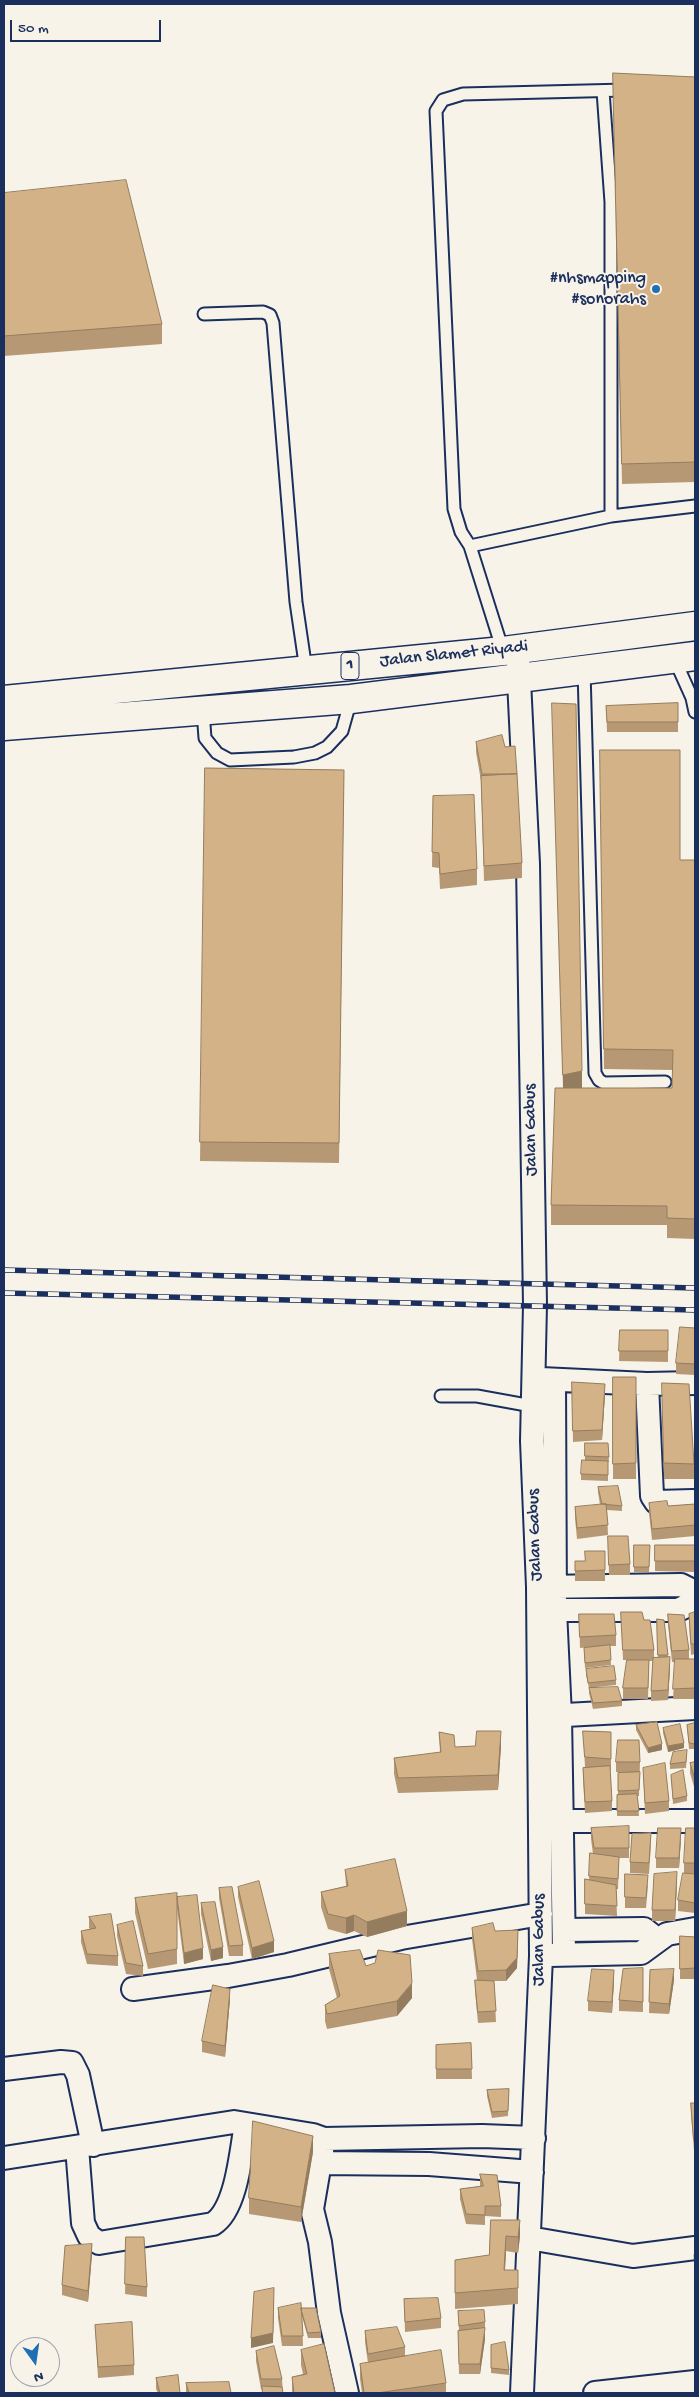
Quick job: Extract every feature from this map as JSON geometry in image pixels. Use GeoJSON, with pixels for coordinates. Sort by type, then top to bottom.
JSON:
{"type":"FeatureCollection","features":[{"type":"Feature","properties":{"kind":"highway","name":"Jalan Slamet Riyadi"},"geometry":{"type":"LineString","coordinates":[[4,700],[509,649],[695,626]]}},
{"type":"Feature","properties":{"kind":"highway","name":"Jalan Slamet Riyadi"},"geometry":{"type":"LineString","coordinates":[[4,726],[351,699],[685,657]]}},
{"type":"Feature","properties":{"kind":"street","name":"Jalan Gabus"},"geometry":{"type":"LineString","coordinates":[[509,649],[520,677],[521,750],[528,864],[534,1305],[543,1379],[532,1406],[546,1599]]}},
{"type":"Feature","properties":{"kind":"street"},"geometry":{"type":"LineString","coordinates":[[564,1954],[562,1821],[550,1716],[546,1599],[543,1379],[647,1384],[695,1383]]}},
{"type":"Feature","properties":{"kind":"street"},"geometry":{"type":"LineString","coordinates":[[647,1384],[652,1496],[656,1502],[693,1501]]}},
{"type":"Feature","properties":{"kind":"street"},"geometry":{"type":"LineString","coordinates":[[546,1599],[680,1585],[695,1592]]}},
{"type":"Feature","properties":{"kind":"street"},"geometry":{"type":"LineString","coordinates":[[546,1599],[678,1610],[695,1602]]}},
{"type":"Feature","properties":{"kind":"street"},"geometry":{"type":"LineString","coordinates":[[550,1716],[695,1708]]}},
{"type":"Feature","properties":{"kind":"street","name":"Jalan Gabus"},"geometry":{"type":"LineString","coordinates":[[522,2393],[542,1956],[539,1822],[550,1716]]}},
{"type":"Feature","properties":{"kind":"street"},"geometry":{"type":"LineString","coordinates":[[539,1822],[695,1822]]}},
{"type":"Feature","properties":{"kind":"street"},"geometry":{"type":"LineString","coordinates":[[133,1989],[288,1966],[401,1938],[541,1914]]}},
{"type":"Feature","properties":{"kind":"street"},"geometry":{"type":"LineString","coordinates":[[565,1930],[644,1929],[658,1940]]}},
{"type":"Feature","properties":{"kind":"street"},"geometry":{"type":"LineString","coordinates":[[542,1956],[641,1953],[667,1934],[695,1929]]}},
{"type":"Feature","properties":{"kind":"street"},"geometry":{"type":"LineString","coordinates":[[4,2070],[61,2062],[72,2063],[78,2075],[85,2146],[83,2223],[89,2236],[99,2243],[213,2224],[221,2219],[234,2189],[246,2124]]}},
{"type":"Feature","properties":{"kind":"street"},"geometry":{"type":"LineString","coordinates":[[4,2158],[166,2131],[234,2122],[313,2135],[324,2139],[482,2136],[534,2138]]}},
{"type":"Feature","properties":{"kind":"street"},"geometry":{"type":"LineString","coordinates":[[324,2139],[312,2209],[320,2242],[329,2313],[347,2393]]}},
{"type":"Feature","properties":{"kind":"street"},"geometry":{"type":"LineString","coordinates":[[320,2163],[429,2164],[532,2172]]}},
{"type":"Feature","properties":{"kind":"street"},"geometry":{"type":"LineString","coordinates":[[528,2238],[633,2256],[695,2248]]}},
{"type":"Feature","properties":{"kind":"street"},"geometry":{"type":"LineString","coordinates":[[595,2393],[695,2382]]}},
{"type":"Feature","properties":{"kind":"lane"},"geometry":{"type":"LineString","coordinates":[[509,649],[470,546],[461,532],[454,509],[436,111],[443,100],[463,94],[603,92],[640,89]]}},
{"type":"Feature","properties":{"kind":"lane"},"geometry":{"type":"LineString","coordinates":[[603,92],[611,202],[611,516]]}},
{"type":"Feature","properties":{"kind":"lane"},"geometry":{"type":"LineString","coordinates":[[204,314],[262,312],[270,315],[273,323],[296,602],[306,670]]}},
{"type":"Feature","properties":{"kind":"lane"},"geometry":{"type":"LineString","coordinates":[[470,546],[611,516],[695,506]]}},
{"type":"Feature","properties":{"kind":"lane"},"geometry":{"type":"LineString","coordinates":[[685,657],[695,712]]}},
{"type":"Feature","properties":{"kind":"lane"},"geometry":{"type":"LineString","coordinates":[[584,669],[595,1073],[599,1080],[604,1083],[665,1082]]}},
{"type":"Feature","properties":{"kind":"lane"},"geometry":{"type":"LineString","coordinates":[[202,711],[205,738],[217,753],[230,760],[294,757],[315,753],[326,747],[342,731],[351,699]]}},
{"type":"Feature","properties":{"kind":"lane"},"geometry":{"type":"LineString","coordinates":[[441,1396],[478,1396],[532,1406]]}},
{"type":"Feature","properties":{"kind":"building","name":"#nhsmapping #sonorahs"},"geometry":{"type":"Polygon","coordinates":[[[613,73],[695,77],[695,462],[622,464],[613,73]]]}},
{"type":"Feature","properties":{"kind":"building"},"geometry":{"type":"Polygon","coordinates":[[[126,180],[162,324],[4,336],[4,193],[126,180]]]}},
{"type":"Feature","properties":{"kind":"building"},"geometry":{"type":"Polygon","coordinates":[[[552,703],[576,704],[582,1071],[563,1075],[552,703]]]}},
{"type":"Feature","properties":{"kind":"building"},"geometry":{"type":"Polygon","coordinates":[[[678,703],[678,722],[607,722],[606,706],[678,703]]]}},
{"type":"Feature","properties":{"kind":"building"},"geometry":{"type":"Polygon","coordinates":[[[502,735],[505,747],[515,746],[517,774],[482,774],[476,742],[502,735]]]}},
{"type":"Feature","properties":{"kind":"building"},"geometry":{"type":"Polygon","coordinates":[[[600,750],[680,750],[680,860],[695,860],[695,1219],[667,1218],[667,1206],[551,1205],[555,1088],[672,1088],[673,1050],[604,1049],[600,750]]]}},
{"type":"Feature","properties":{"kind":"building"},"geometry":{"type":"Polygon","coordinates":[[[205,768],[344,770],[339,1143],[200,1142],[205,768]]]}},
{"type":"Feature","properties":{"kind":"building"},"geometry":{"type":"Polygon","coordinates":[[[517,774],[522,863],[484,866],[481,776],[517,774]]]}},
{"type":"Feature","properties":{"kind":"building"},"geometry":{"type":"Polygon","coordinates":[[[474,795],[477,869],[440,874],[439,853],[432,852],[433,796],[474,795]]]}},
{"type":"Feature","properties":{"kind":"building"},"geometry":{"type":"Polygon","coordinates":[[[680,1327],[695,1328],[695,1364],[676,1363],[680,1327]]]}},
{"type":"Feature","properties":{"kind":"building"},"geometry":{"type":"Polygon","coordinates":[[[620,1330],[668,1330],[668,1351],[619,1351],[620,1330]]]}},
{"type":"Feature","properties":{"kind":"building"},"geometry":{"type":"Polygon","coordinates":[[[613,1377],[636,1377],[636,1463],[613,1464],[613,1377]]]}},
{"type":"Feature","properties":{"kind":"building"},"geometry":{"type":"Polygon","coordinates":[[[572,1382],[605,1384],[602,1430],[573,1431],[572,1382]]]}},
{"type":"Feature","properties":{"kind":"building"},"geometry":{"type":"Polygon","coordinates":[[[662,1383],[689,1384],[694,1464],[664,1463],[662,1383]]]}},
{"type":"Feature","properties":{"kind":"building"},"geometry":{"type":"Polygon","coordinates":[[[585,1443],[608,1443],[609,1457],[585,1456],[585,1443]]]}},
{"type":"Feature","properties":{"kind":"building"},"geometry":{"type":"Polygon","coordinates":[[[582,1460],[608,1461],[608,1475],[581,1474],[582,1460]]]}},
{"type":"Feature","properties":{"kind":"building"},"geometry":{"type":"Polygon","coordinates":[[[618,1486],[622,1506],[602,1504],[598,1487],[618,1486]]]}},
{"type":"Feature","properties":{"kind":"building"},"geometry":{"type":"Polygon","coordinates":[[[667,1501],[668,1506],[695,1504],[695,1525],[652,1529],[649,1503],[667,1501]]]}},
{"type":"Feature","properties":{"kind":"building"},"geometry":{"type":"Polygon","coordinates":[[[606,1504],[608,1525],[577,1528],[575,1507],[606,1504]]]}},
{"type":"Feature","properties":{"kind":"building"},"geometry":{"type":"Polygon","coordinates":[[[608,1536],[628,1536],[630,1564],[609,1565],[608,1536]]]}},
{"type":"Feature","properties":{"kind":"building"},"geometry":{"type":"Polygon","coordinates":[[[634,1545],[650,1545],[649,1567],[634,1567],[634,1545]]]}},
{"type":"Feature","properties":{"kind":"building"},"geometry":{"type":"Polygon","coordinates":[[[655,1545],[695,1545],[695,1561],[655,1561],[655,1545]]]}},
{"type":"Feature","properties":{"kind":"building"},"geometry":{"type":"Polygon","coordinates":[[[585,1551],[605,1551],[605,1570],[575,1571],[575,1561],[585,1561],[585,1551]]]}},
{"type":"Feature","properties":{"kind":"building"},"geometry":{"type":"Polygon","coordinates":[[[621,1612],[642,1612],[644,1620],[650,1620],[654,1650],[623,1650],[621,1612]]]}},
{"type":"Feature","properties":{"kind":"building"},"geometry":{"type":"Polygon","coordinates":[[[695,1612],[695,1644],[691,1644],[689,1614],[695,1612]]]}},
{"type":"Feature","properties":{"kind":"building"},"geometry":{"type":"Polygon","coordinates":[[[579,1614],[614,1614],[616,1635],[580,1637],[579,1614]]]}},
{"type":"Feature","properties":{"kind":"building"},"geometry":{"type":"Polygon","coordinates":[[[668,1614],[684,1615],[689,1650],[672,1651],[668,1614]]]}},
{"type":"Feature","properties":{"kind":"building"},"geometry":{"type":"Polygon","coordinates":[[[657,1619],[664,1620],[668,1655],[658,1655],[657,1619]]]}},
{"type":"Feature","properties":{"kind":"building"},"geometry":{"type":"Polygon","coordinates":[[[610,1645],[611,1660],[585,1663],[584,1648],[610,1645]]]}},
{"type":"Feature","properties":{"kind":"building"},"geometry":{"type":"Polygon","coordinates":[[[670,1657],[668,1690],[651,1691],[653,1658],[670,1657]]]}},
{"type":"Feature","properties":{"kind":"building"},"geometry":{"type":"Polygon","coordinates":[[[675,1659],[695,1659],[695,1688],[673,1689],[675,1659]]]}},
{"type":"Feature","properties":{"kind":"building"},"geometry":{"type":"Polygon","coordinates":[[[627,1660],[649,1660],[648,1688],[623,1688],[627,1660]]]}},
{"type":"Feature","properties":{"kind":"building"},"geometry":{"type":"Polygon","coordinates":[[[614,1666],[616,1680],[588,1683],[586,1669],[614,1666]]]}},
{"type":"Feature","properties":{"kind":"building"},"geometry":{"type":"Polygon","coordinates":[[[618,1687],[622,1701],[593,1703],[589,1688],[618,1687]]]}},
{"type":"Feature","properties":{"kind":"building"},"geometry":{"type":"Polygon","coordinates":[[[657,1722],[662,1744],[648,1748],[636,1725],[657,1722]]]}},
{"type":"Feature","properties":{"kind":"building"},"geometry":{"type":"Polygon","coordinates":[[[695,1723],[695,1744],[689,1743],[687,1725],[695,1723]]]}},
{"type":"Feature","properties":{"kind":"building"},"geometry":{"type":"Polygon","coordinates":[[[680,1724],[684,1743],[668,1746],[663,1728],[680,1724]]]}},
{"type":"Feature","properties":{"kind":"building"},"geometry":{"type":"Polygon","coordinates":[[[477,1731],[501,1731],[498,1775],[398,1778],[394,1758],[441,1752],[439,1732],[454,1735],[455,1747],[475,1746],[477,1731]]]}},
{"type":"Feature","properties":{"kind":"building"},"geometry":{"type":"Polygon","coordinates":[[[583,1731],[611,1732],[611,1759],[585,1757],[583,1731]]]}},
{"type":"Feature","properties":{"kind":"building"},"geometry":{"type":"Polygon","coordinates":[[[618,1740],[639,1740],[640,1762],[616,1762],[618,1740]]]}},
{"type":"Feature","properties":{"kind":"building"},"geometry":{"type":"Polygon","coordinates":[[[687,1750],[686,1762],[670,1764],[673,1752],[687,1750]]]}},
{"type":"Feature","properties":{"kind":"building"},"geometry":{"type":"Polygon","coordinates":[[[695,1762],[695,1779],[690,1763],[695,1762]]]}},
{"type":"Feature","properties":{"kind":"building"},"geometry":{"type":"Polygon","coordinates":[[[665,1763],[669,1801],[645,1803],[643,1768],[665,1763]]]}},
{"type":"Feature","properties":{"kind":"building"},"geometry":{"type":"Polygon","coordinates":[[[610,1766],[612,1801],[585,1802],[583,1768],[610,1766]]]}},
{"type":"Feature","properties":{"kind":"building"},"geometry":{"type":"Polygon","coordinates":[[[683,1770],[687,1796],[673,1799],[671,1775],[683,1770]]]}},
{"type":"Feature","properties":{"kind":"building"},"geometry":{"type":"Polygon","coordinates":[[[640,1772],[639,1790],[618,1791],[618,1773],[640,1772]]]}},
{"type":"Feature","properties":{"kind":"building"},"geometry":{"type":"Polygon","coordinates":[[[637,1794],[639,1811],[617,1811],[617,1795],[637,1794]]]}},
{"type":"Feature","properties":{"kind":"building"},"geometry":{"type":"Polygon","coordinates":[[[629,1826],[629,1848],[594,1848],[591,1828],[629,1826]]]}},
{"type":"Feature","properties":{"kind":"building"},"geometry":{"type":"Polygon","coordinates":[[[658,1828],[681,1828],[679,1858],[656,1858],[658,1828]]]}},
{"type":"Feature","properties":{"kind":"building"},"geometry":{"type":"Polygon","coordinates":[[[686,1828],[695,1828],[695,1863],[684,1863],[686,1828]]]}},
{"type":"Feature","properties":{"kind":"building"},"geometry":{"type":"Polygon","coordinates":[[[651,1833],[649,1863],[630,1862],[632,1834],[651,1833]]]}},
{"type":"Feature","properties":{"kind":"building"},"geometry":{"type":"Polygon","coordinates":[[[590,1853],[619,1857],[618,1879],[589,1876],[590,1853]]]}},
{"type":"Feature","properties":{"kind":"building"},"geometry":{"type":"Polygon","coordinates":[[[395,1859],[407,1911],[367,1922],[354,1915],[346,1918],[328,1914],[321,1892],[348,1886],[345,1870],[395,1859]]]}},
{"type":"Feature","properties":{"kind":"building"},"geometry":{"type":"Polygon","coordinates":[[[677,1872],[675,1910],[652,1910],[654,1874],[677,1872]]]}},
{"type":"Feature","properties":{"kind":"building"},"geometry":{"type":"Polygon","coordinates":[[[683,1873],[695,1874],[695,1903],[678,1900],[683,1873]]]}},
{"type":"Feature","properties":{"kind":"building"},"geometry":{"type":"Polygon","coordinates":[[[625,1874],[648,1875],[646,1898],[625,1897],[625,1874]]]}},
{"type":"Feature","properties":{"kind":"building"},"geometry":{"type":"Polygon","coordinates":[[[585,1879],[616,1885],[617,1906],[585,1904],[585,1879]]]}},
{"type":"Feature","properties":{"kind":"building"},"geometry":{"type":"Polygon","coordinates":[[[259,1881],[274,1941],[252,1948],[238,1887],[259,1881]]]}},
{"type":"Feature","properties":{"kind":"building"},"geometry":{"type":"Polygon","coordinates":[[[232,1887],[243,1945],[229,1946],[219,1888],[232,1887]]]}},
{"type":"Feature","properties":{"kind":"building"},"geometry":{"type":"Polygon","coordinates":[[[177,1893],[177,1949],[148,1954],[135,1898],[177,1893]]]}},
{"type":"Feature","properties":{"kind":"building"},"geometry":{"type":"Polygon","coordinates":[[[197,1895],[203,1948],[184,1953],[177,1897],[197,1895]]]}},
{"type":"Feature","properties":{"kind":"building"},"geometry":{"type":"Polygon","coordinates":[[[215,1902],[223,1947],[211,1950],[201,1903],[215,1902]]]}},
{"type":"Feature","properties":{"kind":"building"},"geometry":{"type":"Polygon","coordinates":[[[111,1914],[118,1956],[87,1954],[81,1931],[96,1928],[89,1917],[111,1914]]]}},
{"type":"Feature","properties":{"kind":"building"},"geometry":{"type":"Polygon","coordinates":[[[133,1921],[143,1966],[126,1963],[117,1925],[133,1921]]]}},
{"type":"Feature","properties":{"kind":"building"},"geometry":{"type":"Polygon","coordinates":[[[493,1923],[495,1931],[518,1930],[517,1958],[506,1970],[478,1971],[472,1928],[493,1923]]]}},
{"type":"Feature","properties":{"kind":"building"},"geometry":{"type":"Polygon","coordinates":[[[680,1936],[695,1937],[695,1968],[680,1969],[680,1936]]]}},
{"type":"Feature","properties":{"kind":"building"},"geometry":{"type":"Polygon","coordinates":[[[360,1950],[366,1966],[375,1963],[378,1950],[410,1955],[412,1983],[397,2001],[327,2014],[325,2005],[340,1996],[329,1954],[360,1950]]]}},
{"type":"Feature","properties":{"kind":"building"},"geometry":{"type":"Polygon","coordinates":[[[643,1968],[643,2002],[619,2000],[623,1969],[643,1968]]]}},
{"type":"Feature","properties":{"kind":"building"},"geometry":{"type":"Polygon","coordinates":[[[592,1969],[614,1970],[612,2002],[588,2001],[592,1969]]]}},
{"type":"Feature","properties":{"kind":"building"},"geometry":{"type":"Polygon","coordinates":[[[674,1969],[669,2004],[649,2002],[650,1970],[674,1969]]]}},
{"type":"Feature","properties":{"kind":"building"},"geometry":{"type":"Polygon","coordinates":[[[475,1980],[494,1981],[496,2011],[478,2012],[475,1980]]]}},
{"type":"Feature","properties":{"kind":"building"},"geometry":{"type":"Polygon","coordinates":[[[213,1985],[230,1989],[225,2046],[202,2041],[213,1985]]]}},
{"type":"Feature","properties":{"kind":"building"},"geometry":{"type":"Polygon","coordinates":[[[471,2043],[472,2069],[436,2069],[436,2045],[471,2043]]]}},
{"type":"Feature","properties":{"kind":"building"},"geometry":{"type":"Polygon","coordinates":[[[509,2089],[508,2111],[492,2112],[487,2090],[509,2089]]]}},
{"type":"Feature","properties":{"kind":"building"},"geometry":{"type":"Polygon","coordinates":[[[691,2103],[695,2103],[695,2140],[694,2140],[691,2103]]]}},
{"type":"Feature","properties":{"kind":"building"},"geometry":{"type":"Polygon","coordinates":[[[253,2121],[313,2136],[301,2207],[249,2198],[253,2121]]]}},
{"type":"Feature","properties":{"kind":"building"},"geometry":{"type":"Polygon","coordinates":[[[480,2174],[497,2175],[501,2206],[485,2206],[485,2215],[466,2214],[460,2189],[483,2186],[480,2174]]]}},
{"type":"Feature","properties":{"kind":"building"},"geometry":{"type":"Polygon","coordinates":[[[491,2220],[520,2220],[518,2237],[506,2236],[504,2270],[518,2270],[518,2288],[455,2293],[455,2260],[489,2255],[491,2220]]]}},
{"type":"Feature","properties":{"kind":"building"},"geometry":{"type":"Polygon","coordinates":[[[126,2237],[144,2237],[147,2287],[125,2284],[126,2237]]]}},
{"type":"Feature","properties":{"kind":"building"},"geometry":{"type":"Polygon","coordinates":[[[92,2244],[88,2291],[62,2285],[65,2246],[92,2244]]]}},
{"type":"Feature","properties":{"kind":"building"},"geometry":{"type":"Polygon","coordinates":[[[274,2288],[273,2333],[251,2338],[254,2292],[274,2288]]]}},
{"type":"Feature","properties":{"kind":"building"},"geometry":{"type":"Polygon","coordinates":[[[438,2298],[441,2318],[405,2322],[404,2299],[438,2298]]]}},
{"type":"Feature","properties":{"kind":"building"},"geometry":{"type":"Polygon","coordinates":[[[301,2303],[303,2336],[282,2336],[278,2308],[301,2303]]]}},
{"type":"Feature","properties":{"kind":"building"},"geometry":{"type":"Polygon","coordinates":[[[301,2308],[316,2308],[321,2332],[308,2333],[301,2308]]]}},
{"type":"Feature","properties":{"kind":"building"},"geometry":{"type":"Polygon","coordinates":[[[484,2310],[485,2322],[459,2326],[458,2311],[484,2310]]]}},
{"type":"Feature","properties":{"kind":"building"},"geometry":{"type":"Polygon","coordinates":[[[132,2322],[134,2365],[98,2367],[95,2325],[132,2322]]]}},
{"type":"Feature","properties":{"kind":"building"},"geometry":{"type":"Polygon","coordinates":[[[397,2327],[405,2347],[368,2354],[365,2331],[397,2327]]]}},
{"type":"Feature","properties":{"kind":"building"},"geometry":{"type":"Polygon","coordinates":[[[485,2328],[480,2364],[459,2364],[458,2331],[485,2328]]]}},
{"type":"Feature","properties":{"kind":"building"},"geometry":{"type":"Polygon","coordinates":[[[505,2342],[509,2370],[491,2368],[491,2345],[505,2342]]]}},
{"type":"Feature","properties":{"kind":"building"},"geometry":{"type":"Polygon","coordinates":[[[324,2344],[335,2393],[294,2393],[292,2377],[307,2374],[301,2350],[324,2344]]]}},
{"type":"Feature","properties":{"kind":"building"},"geometry":{"type":"Polygon","coordinates":[[[274,2346],[282,2379],[261,2379],[256,2351],[274,2346]]]}},
{"type":"Feature","properties":{"kind":"building"},"geometry":{"type":"Polygon","coordinates":[[[441,2350],[446,2383],[377,2393],[364,2393],[360,2364],[441,2350]]]}},
{"type":"Feature","properties":{"kind":"building"},"geometry":{"type":"Polygon","coordinates":[[[178,2375],[180,2393],[160,2393],[156,2378],[178,2375]]]}},
{"type":"Feature","properties":{"kind":"building"},"geometry":{"type":"Polygon","coordinates":[[[229,2382],[231,2393],[189,2393],[186,2383],[229,2382]]]}},
{"type":"Feature","properties":{"kind":"building"},"geometry":{"type":"Polygon","coordinates":[[[262,2386],[282,2387],[283,2393],[263,2393],[262,2386]]]}},
{"type":"Feature","properties":{"kind":"railway"},"geometry":{"type":"LineString","coordinates":[[4,1270],[695,1288]]}},
{"type":"Feature","properties":{"kind":"railway"},"geometry":{"type":"LineString","coordinates":[[4,1293],[695,1310]]}},
{"type":"Feature","properties":{"kind":"place","name":"#nhsmapping #sonorahs"},"geometry":{"type":"Point","coordinates":[656,289]}}]}
